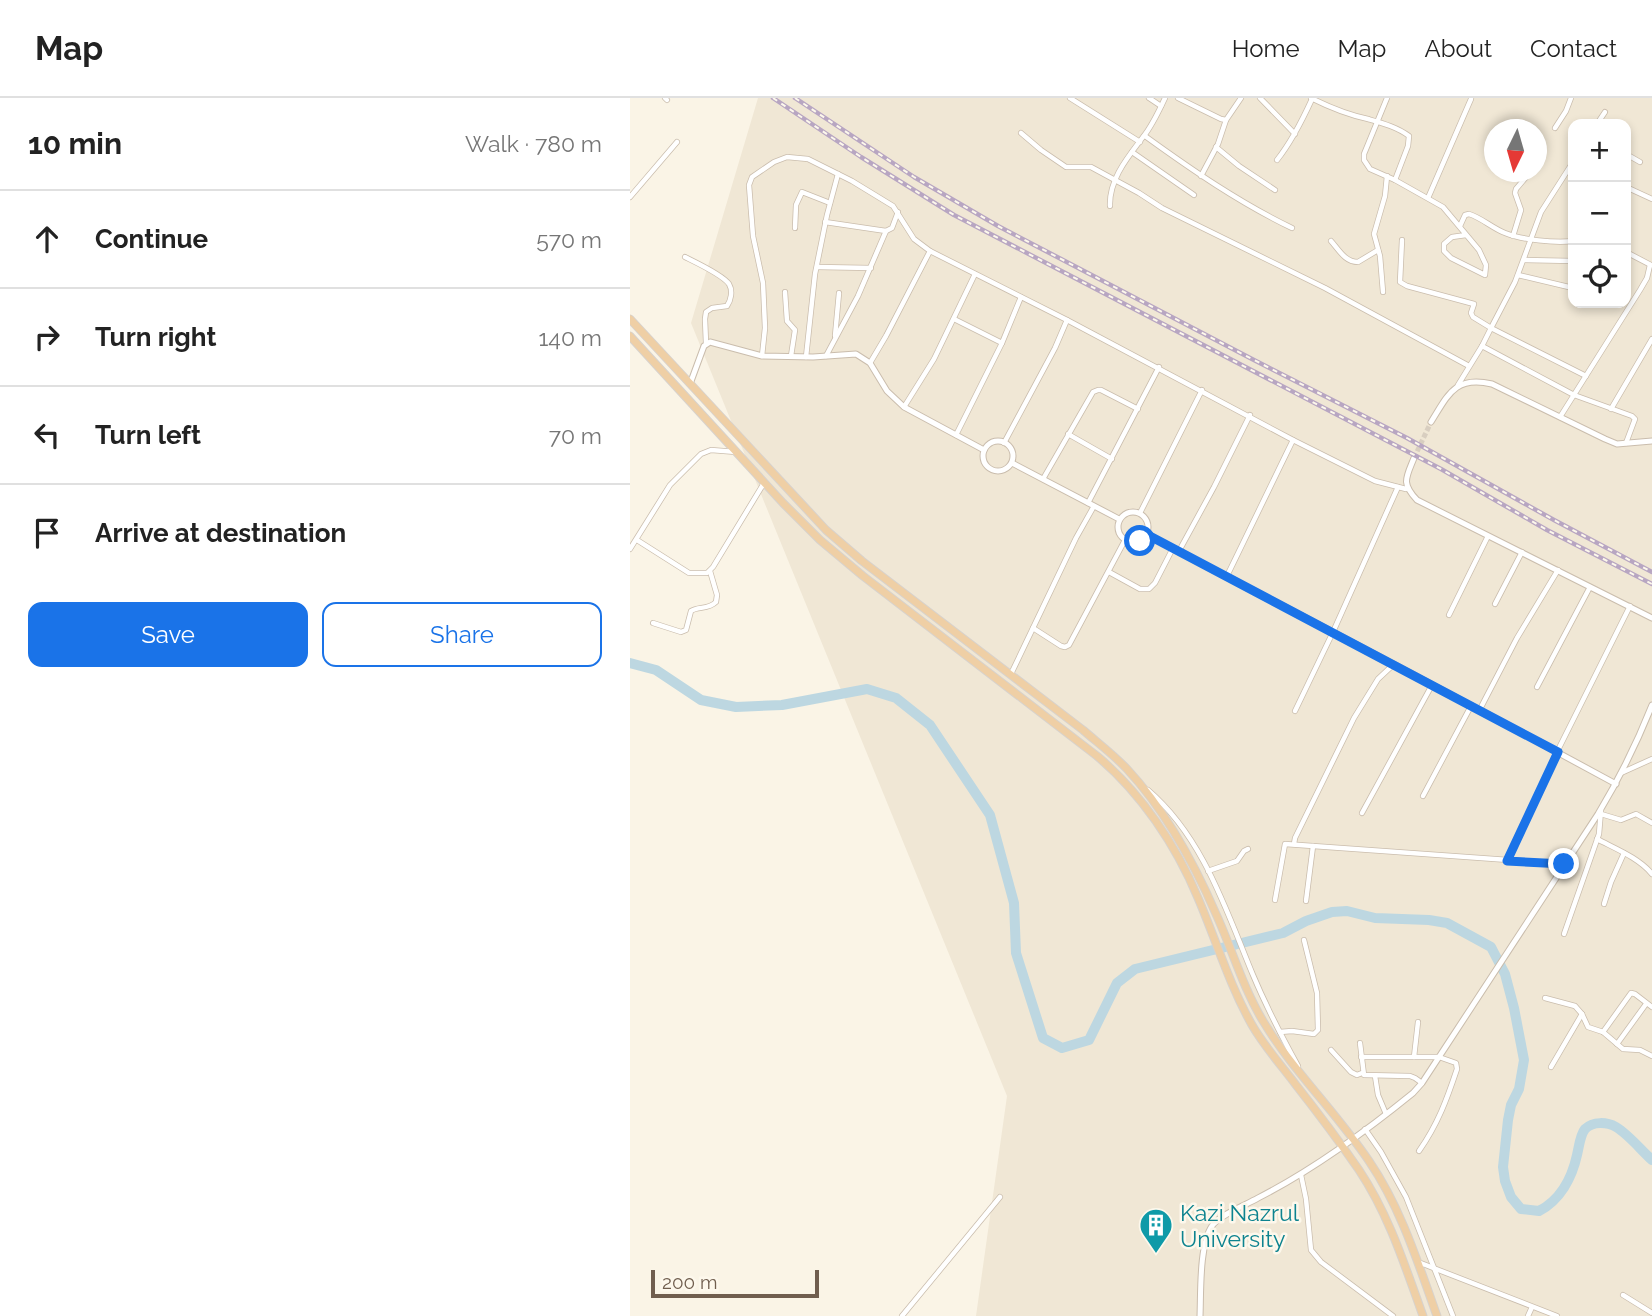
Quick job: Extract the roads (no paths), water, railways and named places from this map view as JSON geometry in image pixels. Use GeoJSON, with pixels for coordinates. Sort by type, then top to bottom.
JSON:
{"type":"FeatureCollection","features":[{"type":"Feature","properties":{"kind":"highway"},"geometry":{"type":"LineString","coordinates":[[630,319],[826,530],[862,561],[1101,745],[1135,778],[1166,820],[1207,893],[1262,1020],[1353,1138],[1394,1203],[1437,1316]]}},
{"type":"Feature","properties":{"kind":"highway"},"geometry":{"type":"LineString","coordinates":[[630,336],[798,519],[841,558],[1097,755],[1122,778],[1158,825],[1193,885],[1223,965],[1253,1027],[1371,1188],[1423,1316]]}},
{"type":"Feature","properties":{"kind":"street"},"geometry":{"type":"LineString","coordinates":[[1070,98],[1140,142]]}},
{"type":"Feature","properties":{"kind":"street"},"geometry":{"type":"LineString","coordinates":[[1149,98],[1161,106]]}},
{"type":"Feature","properties":{"kind":"street"},"geometry":{"type":"LineString","coordinates":[[1110,206],[1114,181],[1145,136],[1165,98]]}},
{"type":"Feature","properties":{"kind":"street"},"geometry":{"type":"LineString","coordinates":[[1178,98],[1226,120]]}},
{"type":"Feature","properties":{"kind":"street"},"geometry":{"type":"LineString","coordinates":[[1201,176],[1226,120],[1241,98]]}},
{"type":"Feature","properties":{"kind":"street"},"geometry":{"type":"LineString","coordinates":[[1260,98],[1295,134]]}},
{"type":"Feature","properties":{"kind":"street"},"geometry":{"type":"LineString","coordinates":[[1277,160],[1295,134],[1312,98],[1335,109],[1378,121],[1409,136],[1395,180]]}},
{"type":"Feature","properties":{"kind":"street"},"geometry":{"type":"LineString","coordinates":[[1387,98],[1363,154],[1364,160],[1370,169],[1443,207],[1460,227],[1484,257],[1485,275],[1451,258],[1444,251],[1447,240],[1466,235]]}},
{"type":"Feature","properties":{"kind":"street"},"geometry":{"type":"LineString","coordinates":[[1555,128],[1571,98]]}},
{"type":"Feature","properties":{"kind":"street"},"geometry":{"type":"LineString","coordinates":[[1428,198],[1471,99]]}},
{"type":"Feature","properties":{"kind":"street"},"geometry":{"type":"LineString","coordinates":[[1600,119],[1605,112]]}},
{"type":"Feature","properties":{"kind":"street"},"geometry":{"type":"LineString","coordinates":[[1021,133],[1066,167],[1091,167],[1171,213],[1325,288],[1469,366]]}},
{"type":"Feature","properties":{"kind":"street"},"geometry":{"type":"LineString","coordinates":[[1145,136],[1201,176],[1259,212],[1292,228]]}},
{"type":"Feature","properties":{"kind":"street"},"geometry":{"type":"LineString","coordinates":[[630,197],[677,142]]}},
{"type":"Feature","properties":{"kind":"street"},"geometry":{"type":"LineString","coordinates":[[1216,147],[1275,190]]}},
{"type":"Feature","properties":{"kind":"street"},"geometry":{"type":"LineString","coordinates":[[1132,152],[1194,194]]}},
{"type":"Feature","properties":{"kind":"street"},"geometry":{"type":"LineString","coordinates":[[762,356],[765,313],[763,283],[753,236],[750,181],[757,173],[787,157],[808,159],[893,206],[914,239],[930,251],[1202,390],[1293,440],[1375,481],[1406,489],[1424,504],[1652,618]]}},
{"type":"Feature","properties":{"kind":"street"},"geometry":{"type":"LineString","coordinates":[[1631,157],[1640,162]]}},
{"type":"Feature","properties":{"kind":"street"},"geometry":{"type":"LineString","coordinates":[[1431,422],[1448,394],[1458,385],[1510,295],[1535,224],[1547,200],[1568,170]]}},
{"type":"Feature","properties":{"kind":"street"},"geometry":{"type":"LineString","coordinates":[[806,357],[817,267],[825,222],[838,174]]}},
{"type":"Feature","properties":{"kind":"street"},"geometry":{"type":"LineString","coordinates":[[1382,292],[1374,234],[1387,176]]}},
{"type":"Feature","properties":{"kind":"street"},"geometry":{"type":"LineString","coordinates":[[1513,236],[1521,211],[1515,193],[1522,182]]}},
{"type":"Feature","properties":{"kind":"street"},"geometry":{"type":"LineString","coordinates":[[1631,189],[1652,199]]}},
{"type":"Feature","properties":{"kind":"street"},"geometry":{"type":"LineString","coordinates":[[795,228],[796,205],[802,192],[830,203]]}},
{"type":"Feature","properties":{"kind":"street"},"geometry":{"type":"LineString","coordinates":[[825,222],[886,231],[892,228],[898,212]]}},
{"type":"Feature","properties":{"kind":"street"},"geometry":{"type":"LineString","coordinates":[[1460,227],[1465,215],[1469,214],[1513,236],[1552,242],[1568,241]]}},
{"type":"Feature","properties":{"kind":"street"},"geometry":{"type":"LineString","coordinates":[[826,356],[859,296],[886,231]]}},
{"type":"Feature","properties":{"kind":"street"},"geometry":{"type":"LineString","coordinates":[[1402,240],[1399,282],[1474,304],[1471,313],[1473,317],[1586,376]]}},
{"type":"Feature","properties":{"kind":"street"},"geometry":{"type":"LineString","coordinates":[[1331,241],[1347,259],[1355,262],[1378,250]]}},
{"type":"Feature","properties":{"kind":"street"},"geometry":{"type":"LineString","coordinates":[[870,363],[930,251]]}},
{"type":"Feature","properties":{"kind":"street"},"geometry":{"type":"LineString","coordinates":[[1560,417],[1647,278],[1651,265],[1631,255]]}},
{"type":"Feature","properties":{"kind":"street"},"geometry":{"type":"LineString","coordinates":[[685,257],[726,282],[731,290],[730,303],[727,306],[712,308],[706,312],[706,343],[690,384]]}},
{"type":"Feature","properties":{"kind":"street"},"geometry":{"type":"LineString","coordinates":[[1524,260],[1568,261]]}},
{"type":"Feature","properties":{"kind":"street"},"geometry":{"type":"LineString","coordinates":[[817,267],[871,268]]}},
{"type":"Feature","properties":{"kind":"street"},"geometry":{"type":"LineString","coordinates":[[904,407],[934,359],[975,274]]}},
{"type":"Feature","properties":{"kind":"street"},"geometry":{"type":"LineString","coordinates":[[1518,275],[1568,287]]}},
{"type":"Feature","properties":{"kind":"street"},"geometry":{"type":"LineString","coordinates":[[785,292],[788,321],[795,330],[791,356]]}},
{"type":"Feature","properties":{"kind":"street"},"geometry":{"type":"LineString","coordinates":[[834,341],[839,293]]}},
{"type":"Feature","properties":{"kind":"street"},"geometry":{"type":"LineString","coordinates":[[956,435],[1002,343],[1021,297]]}},
{"type":"Feature","properties":{"kind":"street"},"geometry":{"type":"LineString","coordinates":[[954,319],[1002,343]]}},
{"type":"Feature","properties":{"kind":"street"},"geometry":{"type":"LineString","coordinates":[[1004,443],[1067,320]]}},
{"type":"Feature","properties":{"kind":"street"},"geometry":{"type":"LineString","coordinates":[[1611,409],[1652,340]]}},
{"type":"Feature","properties":{"kind":"street"},"geometry":{"type":"LineString","coordinates":[[706,343],[713,342],[762,356],[856,354],[870,363],[887,391],[904,407],[984,450]]}},
{"type":"Feature","properties":{"kind":"street"},"geometry":{"type":"LineString","coordinates":[[1482,346],[1574,395],[1629,414],[1634,419],[1625,444]]}},
{"type":"Feature","properties":{"kind":"street"},"geometry":{"type":"LineString","coordinates":[[1011,674],[1112,459],[1159,368]]}},
{"type":"Feature","properties":{"kind":"street"},"geometry":{"type":"LineString","coordinates":[[1458,385],[1481,381],[1492,384],[1617,444],[1652,441]]}},
{"type":"Feature","properties":{"kind":"street"},"geometry":{"type":"LineString","coordinates":[[1043,479],[1093,392],[1098,390],[1138,409]]}},
{"type":"Feature","properties":{"kind":"street"},"geometry":{"type":"LineString","coordinates":[[1140,513],[1202,390]]}},
{"type":"Feature","properties":{"kind":"street"},"geometry":{"type":"LineString","coordinates":[[1109,572],[1140,589],[1149,589],[1155,583],[1250,415]]}},
{"type":"Feature","properties":{"kind":"street"},"geometry":{"type":"LineString","coordinates":[[1068,435],[1112,459]]}},
{"type":"Feature","properties":{"kind":"street"},"geometry":{"type":"LineString","coordinates":[[1227,576],[1293,440]]}},
{"type":"Feature","properties":{"kind":"street"},"geometry":{"type":"LineString","coordinates":[[994,442],[1004,443],[1011,449],[1012,463],[1003,470],[993,471],[983,461],[984,450],[994,442]]}},
{"type":"Feature","properties":{"kind":"street"},"geometry":{"type":"LineString","coordinates":[[630,550],[670,485],[701,454],[711,450],[737,452]]}},
{"type":"Feature","properties":{"kind":"street"},"geometry":{"type":"LineString","coordinates":[[1406,489],[1406,478],[1414,458]]}},
{"type":"Feature","properties":{"kind":"street"},"geometry":{"type":"LineString","coordinates":[[1012,463],[1119,519]]}},
{"type":"Feature","properties":{"kind":"street"},"geometry":{"type":"LineString","coordinates":[[637,540],[690,573],[702,574],[710,571],[765,482]]}},
{"type":"Feature","properties":{"kind":"street"},"geometry":{"type":"LineString","coordinates":[[1295,711],[1398,487]]}},
{"type":"Feature","properties":{"kind":"street"},"geometry":{"type":"LineString","coordinates":[[1130,511],[1140,513],[1148,524],[1144,538],[1135,542],[1121,537],[1117,529],[1119,519],[1130,511]]}},
{"type":"Feature","properties":{"kind":"street"},"geometry":{"type":"LineString","coordinates":[[1146,534],[1394,664],[1616,785]]}},
{"type":"Feature","properties":{"kind":"street"},"geometry":{"type":"LineString","coordinates":[[1449,615],[1488,536]]}},
{"type":"Feature","properties":{"kind":"street"},"geometry":{"type":"LineString","coordinates":[[1033,628],[1061,646],[1069,645],[1125,540]]}},
{"type":"Feature","properties":{"kind":"street"},"geometry":{"type":"LineString","coordinates":[[1495,604],[1522,552]]}},
{"type":"Feature","properties":{"kind":"street"},"geometry":{"type":"LineString","coordinates":[[1479,710],[1517,638],[1558,570]]}},
{"type":"Feature","properties":{"kind":"street"},"geometry":{"type":"LineString","coordinates":[[653,622],[681,632],[686,630],[692,610],[716,602],[710,571]]}},
{"type":"Feature","properties":{"kind":"street"},"geometry":{"type":"LineString","coordinates":[[1537,687],[1590,587]]}},
{"type":"Feature","properties":{"kind":"street"},"geometry":{"type":"LineString","coordinates":[[1507,861],[1630,606]]}},
{"type":"Feature","properties":{"kind":"street"},"geometry":{"type":"LineString","coordinates":[[1294,844],[1354,718],[1378,679],[1394,664]]}},
{"type":"Feature","properties":{"kind":"street"},"geometry":{"type":"LineString","coordinates":[[1362,813],[1432,685]]}},
{"type":"Feature","properties":{"kind":"street"},"geometry":{"type":"LineString","coordinates":[[1199,1316],[1204,1250],[1212,1227],[1237,1209],[1301,1175],[1386,1114],[1422,1083],[1564,864],[1601,812],[1622,773],[1652,705]]}},
{"type":"Feature","properties":{"kind":"street"},"geometry":{"type":"LineString","coordinates":[[1423,796],[1471,706]]}},
{"type":"Feature","properties":{"kind":"street"},"geometry":{"type":"LineString","coordinates":[[1622,773],[1652,759]]}},
{"type":"Feature","properties":{"kind":"street"},"geometry":{"type":"LineString","coordinates":[[1135,778],[1162,802],[1191,840],[1236,932],[1263,998],[1304,1077]]}},
{"type":"Feature","properties":{"kind":"street"},"geometry":{"type":"LineString","coordinates":[[1601,812],[1620,820],[1636,814],[1652,823]]}},
{"type":"Feature","properties":{"kind":"street"},"geometry":{"type":"LineString","coordinates":[[1564,934],[1601,828],[1601,812]]}},
{"type":"Feature","properties":{"kind":"street"},"geometry":{"type":"LineString","coordinates":[[1597,839],[1624,853],[1652,874]]}},
{"type":"Feature","properties":{"kind":"street"},"geometry":{"type":"LineString","coordinates":[[1275,900],[1284,844],[1564,864]]}},
{"type":"Feature","properties":{"kind":"street"},"geometry":{"type":"LineString","coordinates":[[1306,901],[1313,846]]}},
{"type":"Feature","properties":{"kind":"street"},"geometry":{"type":"LineString","coordinates":[[1208,871],[1237,861],[1248,849]]}},
{"type":"Feature","properties":{"kind":"street"},"geometry":{"type":"LineString","coordinates":[[1604,904],[1624,853]]}},
{"type":"Feature","properties":{"kind":"street"},"geometry":{"type":"LineString","coordinates":[[1280,1032],[1314,1034],[1318,1030],[1317,993],[1304,940]]}},
{"type":"Feature","properties":{"kind":"street"},"geometry":{"type":"LineString","coordinates":[[1603,1032],[1629,993],[1635,993],[1652,1007]]}},
{"type":"Feature","properties":{"kind":"street"},"geometry":{"type":"LineString","coordinates":[[1545,998],[1575,1006],[1588,1027],[1603,1032],[1626,1050],[1640,1051],[1652,1056]]}},
{"type":"Feature","properties":{"kind":"street"},"geometry":{"type":"LineString","coordinates":[[1617,1044],[1646,1004]]}},
{"type":"Feature","properties":{"kind":"street"},"geometry":{"type":"LineString","coordinates":[[1551,1067],[1582,1014]]}},
{"type":"Feature","properties":{"kind":"street"},"geometry":{"type":"LineString","coordinates":[[1413,1057],[1418,1022]]}},
{"type":"Feature","properties":{"kind":"street"},"geometry":{"type":"LineString","coordinates":[[1360,1044],[1363,1073]]}},
{"type":"Feature","properties":{"kind":"street"},"geometry":{"type":"LineString","coordinates":[[1331,1051],[1357,1075],[1363,1073],[1376,1076],[1410,1076],[1422,1083]]}},
{"type":"Feature","properties":{"kind":"street"},"geometry":{"type":"LineString","coordinates":[[1361,1058],[1439,1057],[1457,1063],[1443,1112],[1419,1151]]}},
{"type":"Feature","properties":{"kind":"street"},"geometry":{"type":"LineString","coordinates":[[1376,1076],[1378,1095],[1386,1114]]}},
{"type":"Feature","properties":{"kind":"street"},"geometry":{"type":"LineString","coordinates":[[1365,1129],[1406,1197],[1453,1316]]}},
{"type":"Feature","properties":{"kind":"street"},"geometry":{"type":"LineString","coordinates":[[1301,1175],[1314,1256],[1393,1316]]}},
{"type":"Feature","properties":{"kind":"street"},"geometry":{"type":"LineString","coordinates":[[902,1316],[1000,1197]]}},
{"type":"Feature","properties":{"kind":"street"},"geometry":{"type":"LineString","coordinates":[[1417,1262],[1557,1316]]}},
{"type":"Feature","properties":{"kind":"street"},"geometry":{"type":"LineString","coordinates":[[1623,1295],[1652,1313]]}},
{"type":"Feature","properties":{"kind":"street"},"geometry":{"type":"LineString","coordinates":[[1528,1316],[1532,1307]]}},
{"type":"Feature","properties":{"kind":"waterway"},"geometry":{"type":"LineString","coordinates":[[630,663],[656,670],[701,700],[736,707],[782,705],[867,689],[896,698],[930,725],[990,815],[1014,903],[1016,953],[1043,1038],[1062,1048],[1089,1040],[1117,983],[1135,969],[1283,933],[1332,912],[1347,911],[1375,918],[1447,923],[1491,947],[1505,974],[1514,1008],[1524,1060],[1519,1089],[1511,1105],[1508,1120],[1503,1167],[1511,1197],[1521,1209],[1539,1211],[1559,1195],[1572,1172],[1583,1132],[1592,1125],[1604,1123],[1616,1127],[1652,1160]]}},
{"type":"Feature","properties":{"kind":"tunnel"},"geometry":{"type":"LineString","coordinates":[[1414,458],[1431,422]]}},
{"type":"Feature","properties":{"kind":"railway"},"geometry":{"type":"LineString","coordinates":[[773,98],[954,215],[1441,469],[1547,530],[1652,584]]}},
{"type":"Feature","properties":{"kind":"railway"},"geometry":{"type":"LineString","coordinates":[[795,98],[914,177],[998,226],[1407,438],[1652,572]]}},
{"type":"Feature","properties":{"kind":"place","name":"Kazi Nazrul University"},"geometry":{"type":"Point","coordinates":[1156,1255]}}]}
